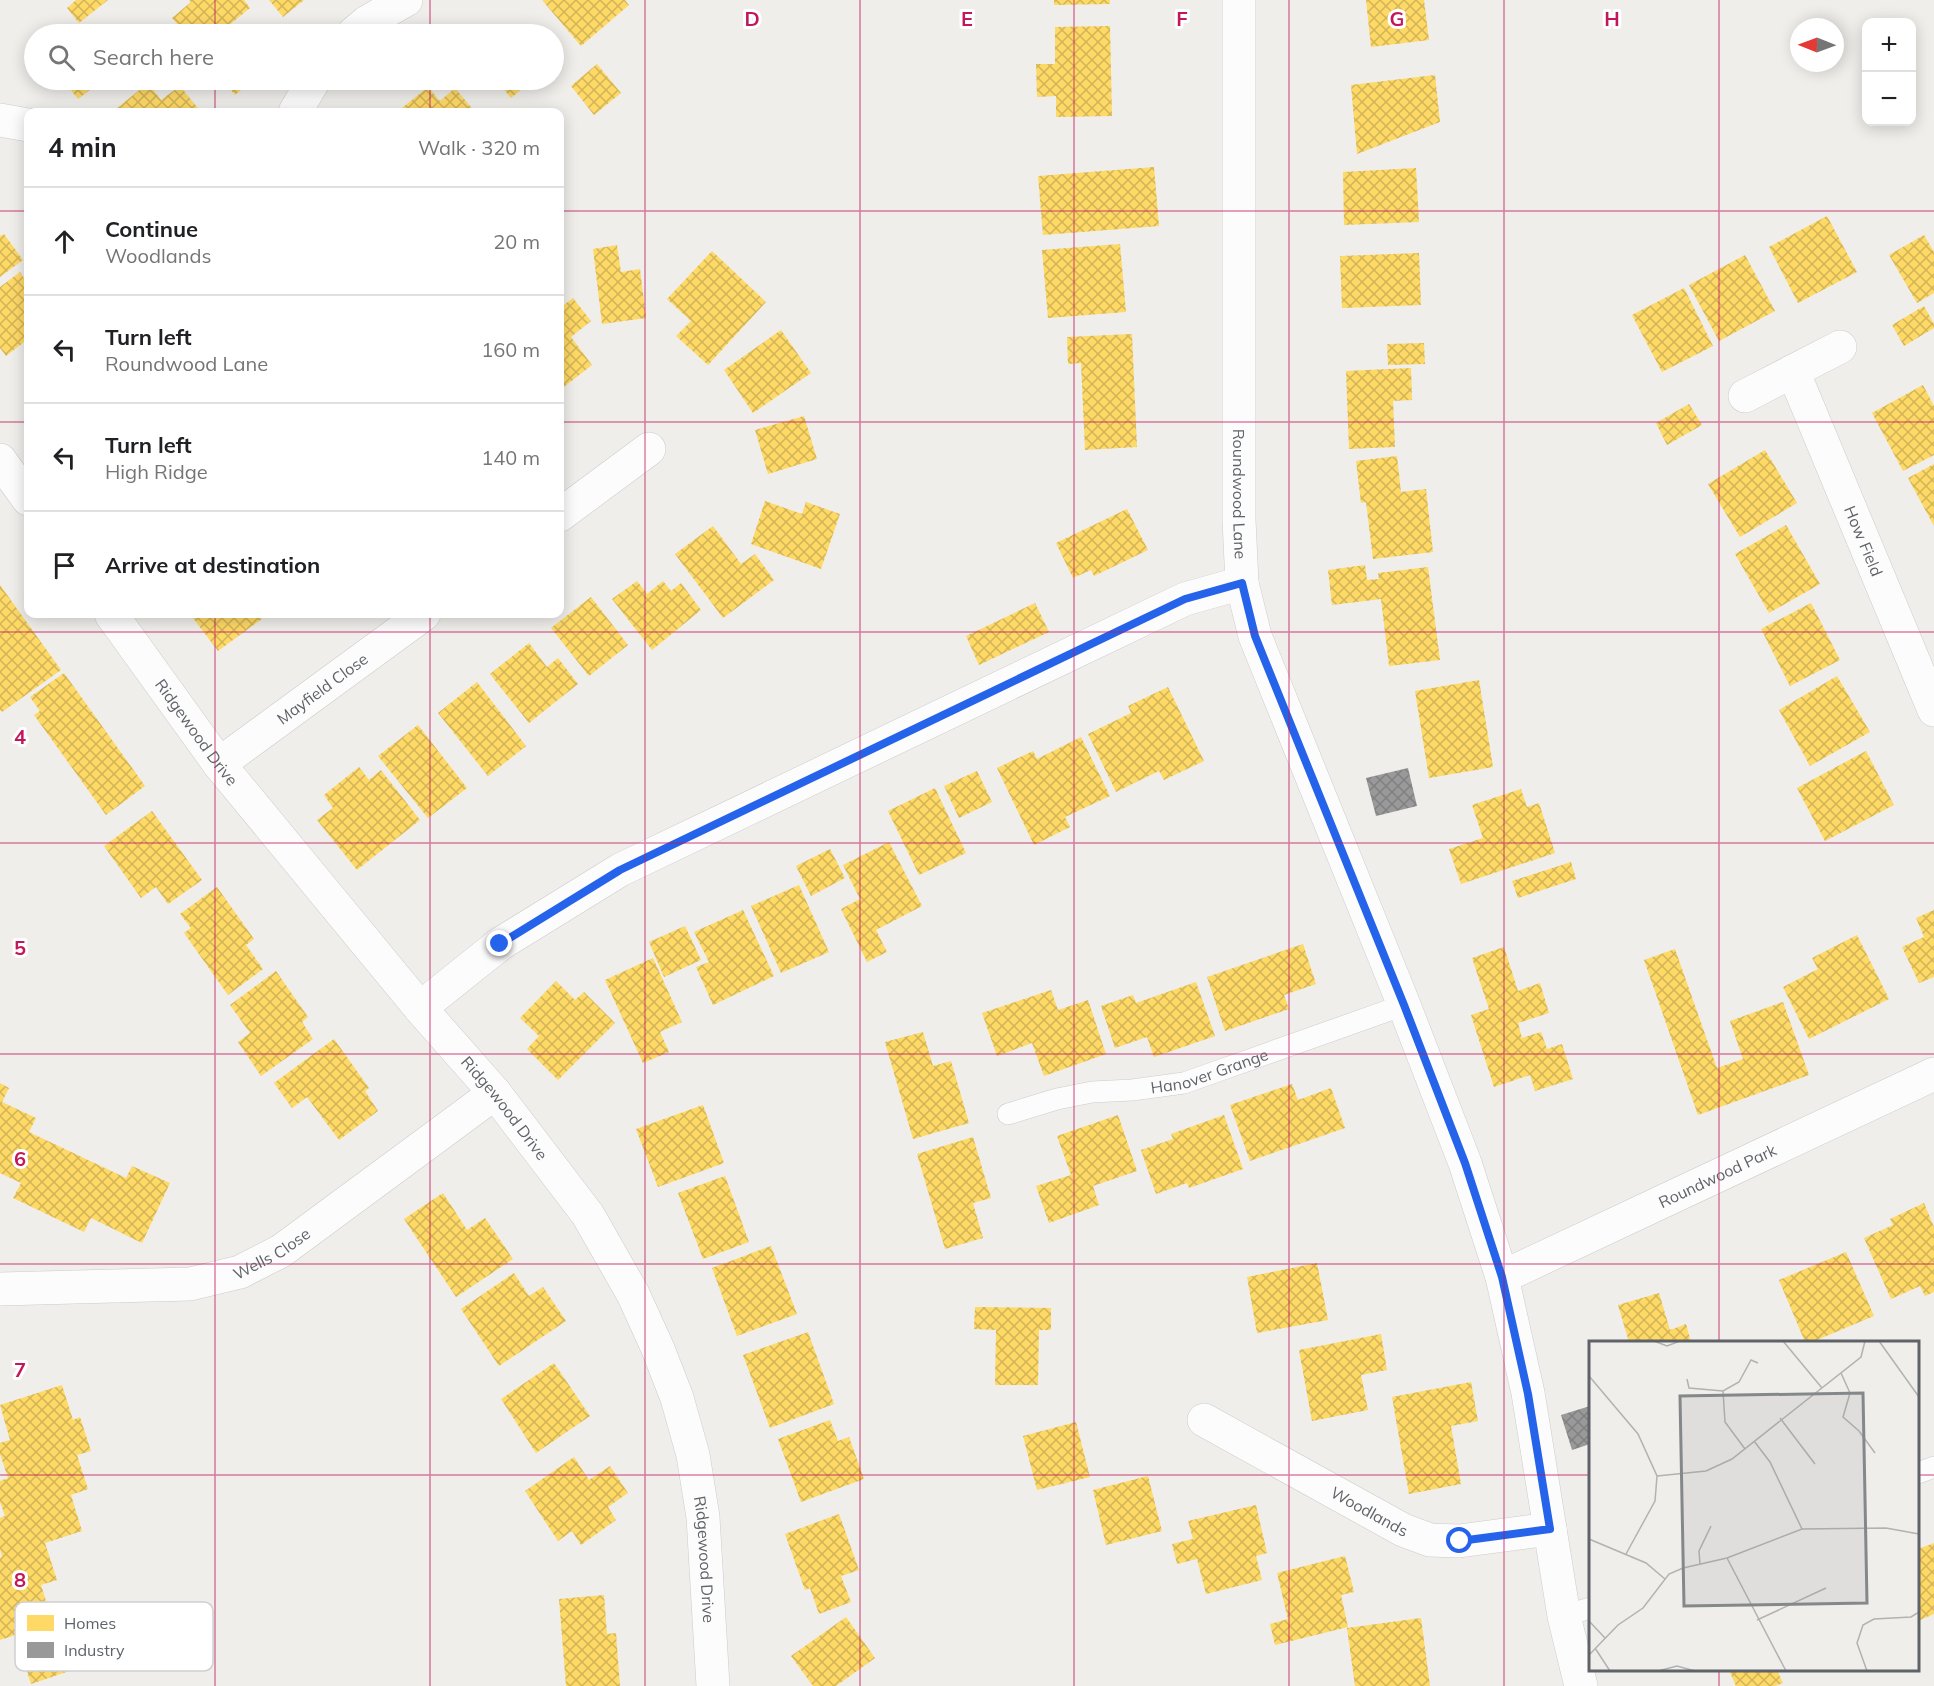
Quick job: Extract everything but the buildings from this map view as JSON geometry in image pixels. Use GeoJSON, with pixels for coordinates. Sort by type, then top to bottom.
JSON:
{"type":"FeatureCollection","features":[{"type":"Feature","properties":{"kind":"street"},"geometry":{"type":"LineString","coordinates":[[365,24],[406,0]]}},
{"type":"Feature","properties":{"kind":"street","name":"Roundwood Lane"},"geometry":{"type":"LineString","coordinates":[[1239,0],[1239,520],[1242,583],[1255,636],[1404,1005],[1465,1163],[1502,1277],[1528,1394],[1550,1529],[1577,1612],[1581,1686]]}},
{"type":"Feature","properties":{"kind":"street"},"geometry":{"type":"LineString","coordinates":[[297,108],[308,90]]}},
{"type":"Feature","properties":{"kind":"street"},"geometry":{"type":"LineString","coordinates":[[0,120],[24,124]]}},
{"type":"Feature","properties":{"kind":"street"},"geometry":{"type":"LineString","coordinates":[[1745,396],[1840,347]]}},
{"type":"Feature","properties":{"kind":"street","name":"How Field"},"geometry":{"type":"LineString","coordinates":[[1793,371],[1934,710]]}},
{"type":"Feature","properties":{"kind":"street"},"geometry":{"type":"LineString","coordinates":[[564,512],[649,449]]}},
{"type":"Feature","properties":{"kind":"street"},"geometry":{"type":"LineString","coordinates":[[0,460],[24,493]]}},
{"type":"Feature","properties":{"kind":"street"},"geometry":{"type":"LineString","coordinates":[[420,1008],[500,944],[620,870],[1185,599],[1242,583]]}},
{"type":"Feature","properties":{"kind":"street","name":"Ridgewood Drive"},"geometry":{"type":"LineString","coordinates":[[114,618],[219,764],[420,1008],[495,1093],[588,1215],[633,1294],[677,1398],[693,1455],[703,1517],[713,1686]]}},
{"type":"Feature","properties":{"kind":"street","name":"Mayfield Close"},"geometry":{"type":"LineString","coordinates":[[219,764],[419,618]]}},
{"type":"Feature","properties":{"kind":"street","name":"Roundwood Park"},"geometry":{"type":"LineString","coordinates":[[1502,1277],[1934,1074]]}},
{"type":"Feature","properties":{"kind":"street","name":"Wells Close"},"geometry":{"type":"LineString","coordinates":[[0,1288],[190,1284],[240,1272],[281,1251],[495,1093]]}},
{"type":"Feature","properties":{"kind":"street","name":"Woodlands"},"geometry":{"type":"LineString","coordinates":[[1204,1420],[1403,1530],[1430,1540],[1460,1541],[1550,1529]]}},
{"type":"Feature","properties":{"kind":"lane","name":"Hanover Grange"},"geometry":{"type":"LineString","coordinates":[[1008,1114],[1057,1099],[1092,1092],[1132,1090],[1185,1083],[1404,1005]]}},
{"type":"Feature","properties":{"kind":"lane"},"geometry":{"type":"LineString","coordinates":[[1919,1472],[1934,1467]]}},
{"type":"Feature","properties":{"kind":"route"},"geometry":{"type":"LineString","coordinates":[[500,944],[620,870],[1185,599],[1242,583],[1255,636],[1404,1005],[1465,1163],[1502,1277],[1528,1394],[1550,1529],[1460,1541]]}}]}
